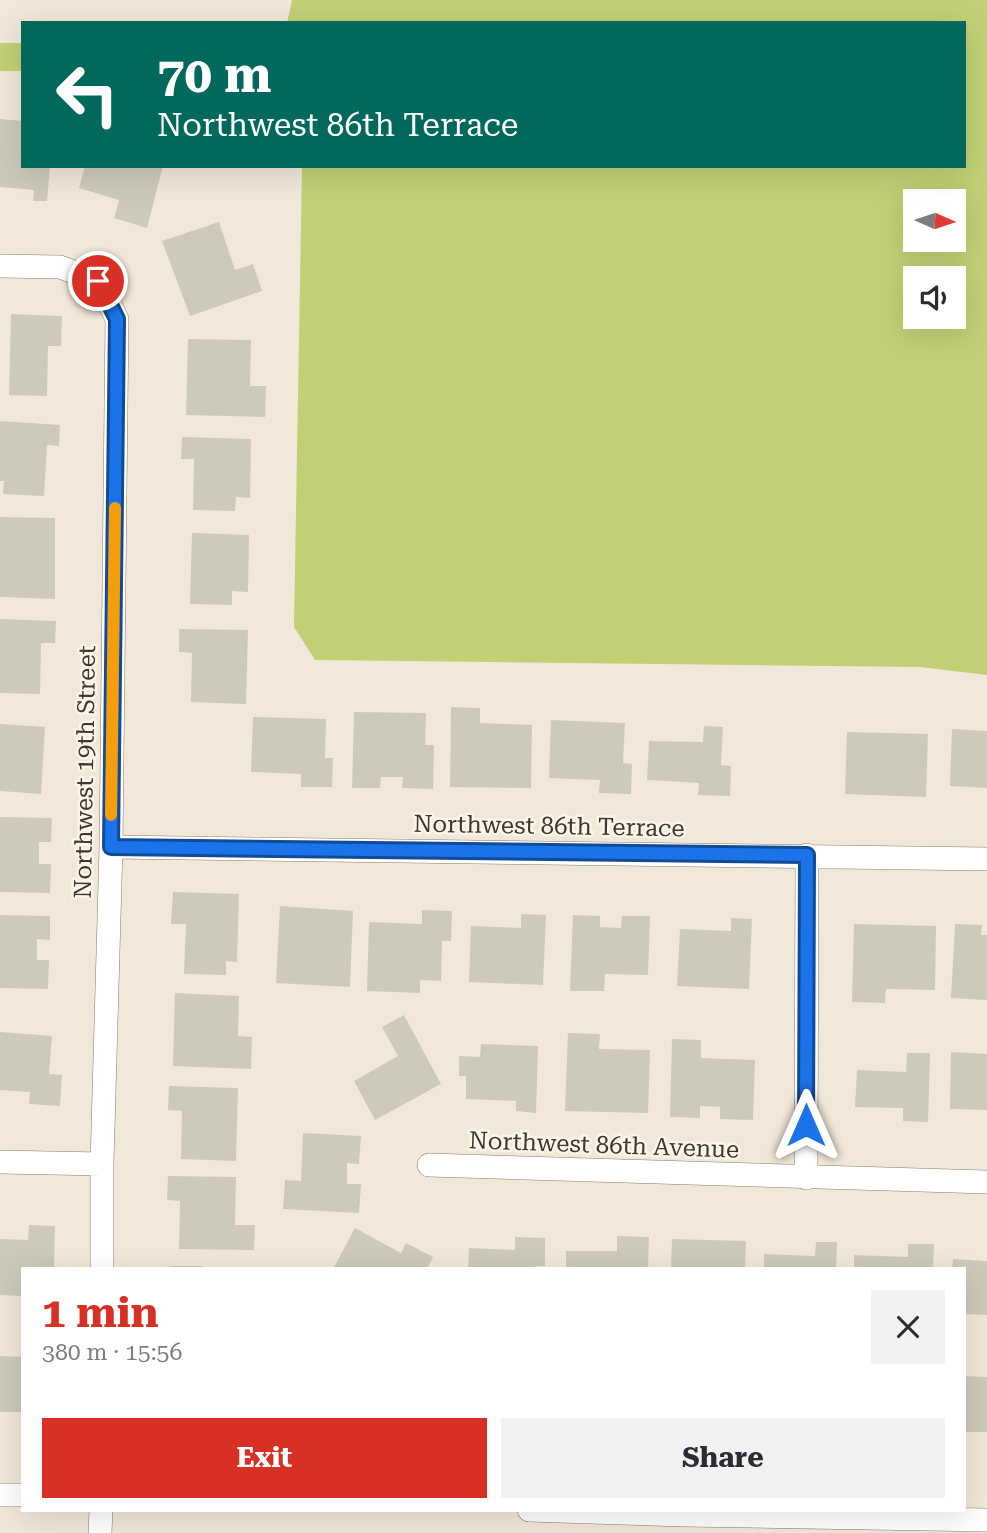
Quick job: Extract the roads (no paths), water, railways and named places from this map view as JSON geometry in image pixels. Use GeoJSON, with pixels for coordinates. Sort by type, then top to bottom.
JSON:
{"type":"FeatureCollection","features":[{"type":"Feature","properties":{"kind":"street","name":"Northwest 19th Street"},"geometry":{"type":"LineString","coordinates":[[0,266],[60,267],[98,281],[117,319],[111,847],[102,1164],[102,1267]]}},
{"type":"Feature","properties":{"kind":"street","name":"Northwest 86th Terrace"},"geometry":{"type":"LineString","coordinates":[[111,847],[987,859]]}},
{"type":"Feature","properties":{"kind":"street"},"geometry":{"type":"LineString","coordinates":[[806,1178],[807,855]]}},
{"type":"Feature","properties":{"kind":"street"},"geometry":{"type":"LineString","coordinates":[[0,1162],[102,1164]]}},
{"type":"Feature","properties":{"kind":"street","name":"Northwest 86th Avenue"},"geometry":{"type":"LineString","coordinates":[[429,1165],[987,1182]]}},
{"type":"Feature","properties":{"kind":"street"},"geometry":{"type":"LineString","coordinates":[[0,1495],[21,1495]]}},
{"type":"Feature","properties":{"kind":"street"},"geometry":{"type":"LineString","coordinates":[[100,1533],[101,1512]]}},
{"type":"Feature","properties":{"kind":"street"},"geometry":{"type":"LineString","coordinates":[[551,1512],[684,1524],[987,1520]]}},
{"type":"Feature","properties":{"kind":"waterway"},"geometry":{"type":"LineString","coordinates":[[0,57],[21,57]]}}]}
